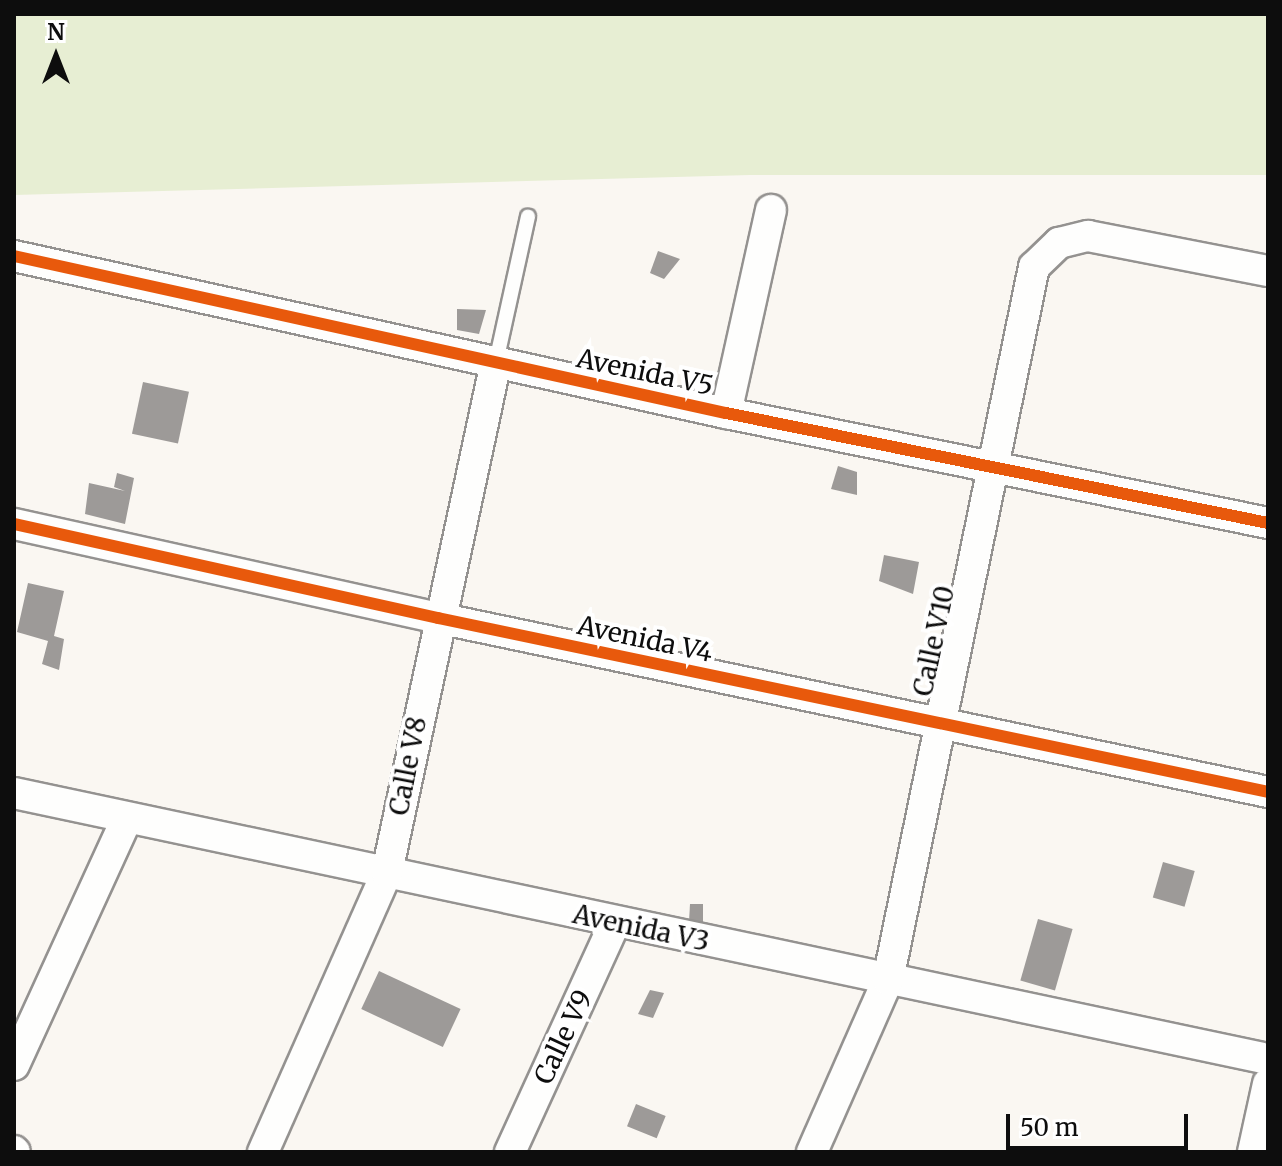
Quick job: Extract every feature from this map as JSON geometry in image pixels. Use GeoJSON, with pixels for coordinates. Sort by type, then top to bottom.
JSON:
{"type":"FeatureCollection","features":[{"type":"Feature","properties":{"kind":"street"},"geometry":{"type":"LineString","coordinates":[[726,413],[771,210]]}},
{"type":"Feature","properties":{"kind":"street","name":"Calle V10"},"geometry":{"type":"LineString","coordinates":[[812,1152],[888,980],[1034,267],[1059,243],[1088,236],[1268,271]]}},
{"type":"Feature","properties":{"kind":"street","name":"Avenida V5"},"geometry":{"type":"LineString","coordinates":[[14,256],[726,413],[1268,523]]}},
{"type":"Feature","properties":{"kind":"street","name":"Calle V8"},"geometry":{"type":"LineString","coordinates":[[263,1152],[387,872],[438,618],[496,362]]}},
{"type":"Feature","properties":{"kind":"street","name":"Avenida V4"},"geometry":{"type":"LineString","coordinates":[[14,524],[438,618],[1268,792]]}},
{"type":"Feature","properties":{"kind":"street","name":"Avenida V3"},"geometry":{"type":"LineString","coordinates":[[14,793],[615,923],[1268,1059]]}},
{"type":"Feature","properties":{"kind":"street"},"geometry":{"type":"LineString","coordinates":[[14,1065],[127,818]]}},
{"type":"Feature","properties":{"kind":"street","name":"Calle V9"},"geometry":{"type":"LineString","coordinates":[[510,1152],[615,923]]}},
{"type":"Feature","properties":{"kind":"street"},"geometry":{"type":"LineString","coordinates":[[1253,1152],[1268,1084]]}},
{"type":"Feature","properties":{"kind":"lane"},"geometry":{"type":"LineString","coordinates":[[496,362],[528,216]]}},
{"type":"Feature","properties":{"kind":"green space"},"geometry":{"type":"Polygon","coordinates":[[[14,14],[1268,14],[1268,175],[750,175],[14,195],[14,14]]]}},
{"type":"Feature","properties":{"kind":"building"},"geometry":{"type":"Polygon","coordinates":[[[658,251],[680,259],[664,279],[650,273],[658,251]]]}},
{"type":"Feature","properties":{"kind":"building"},"geometry":{"type":"Polygon","coordinates":[[[457,309],[486,310],[479,334],[457,330],[457,309]]]}},
{"type":"Feature","properties":{"kind":"building"},"geometry":{"type":"Polygon","coordinates":[[[143,382],[189,392],[178,444],[132,434],[143,382]]]}},
{"type":"Feature","properties":{"kind":"building"},"geometry":{"type":"Polygon","coordinates":[[[838,466],[857,472],[857,495],[831,489],[838,466]]]}},
{"type":"Feature","properties":{"kind":"building"},"geometry":{"type":"Polygon","coordinates":[[[117,473],[134,478],[125,524],[85,514],[89,483],[125,491],[114,487],[117,473]]]}},
{"type":"Feature","properties":{"kind":"building"},"geometry":{"type":"Polygon","coordinates":[[[884,555],[919,562],[913,594],[879,581],[884,555]]]}},
{"type":"Feature","properties":{"kind":"building"},"geometry":{"type":"Polygon","coordinates":[[[28,583],[64,591],[54,636],[64,639],[59,670],[42,664],[48,641],[17,632],[28,583]]]}},
{"type":"Feature","properties":{"kind":"building"},"geometry":{"type":"Polygon","coordinates":[[[1163,862],[1195,871],[1185,907],[1153,898],[1163,862]]]}},
{"type":"Feature","properties":{"kind":"building"},"geometry":{"type":"Polygon","coordinates":[[[690,904],[703,904],[703,924],[689,922],[690,904]]]}},
{"type":"Feature","properties":{"kind":"building"},"geometry":{"type":"Polygon","coordinates":[[[1038,919],[1073,929],[1055,990],[1020,981],[1038,919]]]}},
{"type":"Feature","properties":{"kind":"building"},"geometry":{"type":"Polygon","coordinates":[[[379,971],[461,1009],[443,1047],[361,1009],[379,971]]]}},
{"type":"Feature","properties":{"kind":"building"},"geometry":{"type":"Polygon","coordinates":[[[650,990],[664,993],[653,1018],[638,1014],[650,990]]]}},
{"type":"Feature","properties":{"kind":"building"},"geometry":{"type":"Polygon","coordinates":[[[636,1104],[666,1116],[657,1138],[627,1126],[636,1104]]]}},
{"type":"Feature","properties":{"kind":"cycle path"},"geometry":{"type":"LineString","coordinates":[[14,256],[726,413],[1268,523]]}},
{"type":"Feature","properties":{"kind":"cycle path"},"geometry":{"type":"LineString","coordinates":[[14,524],[438,618],[1268,792]]}}]}
